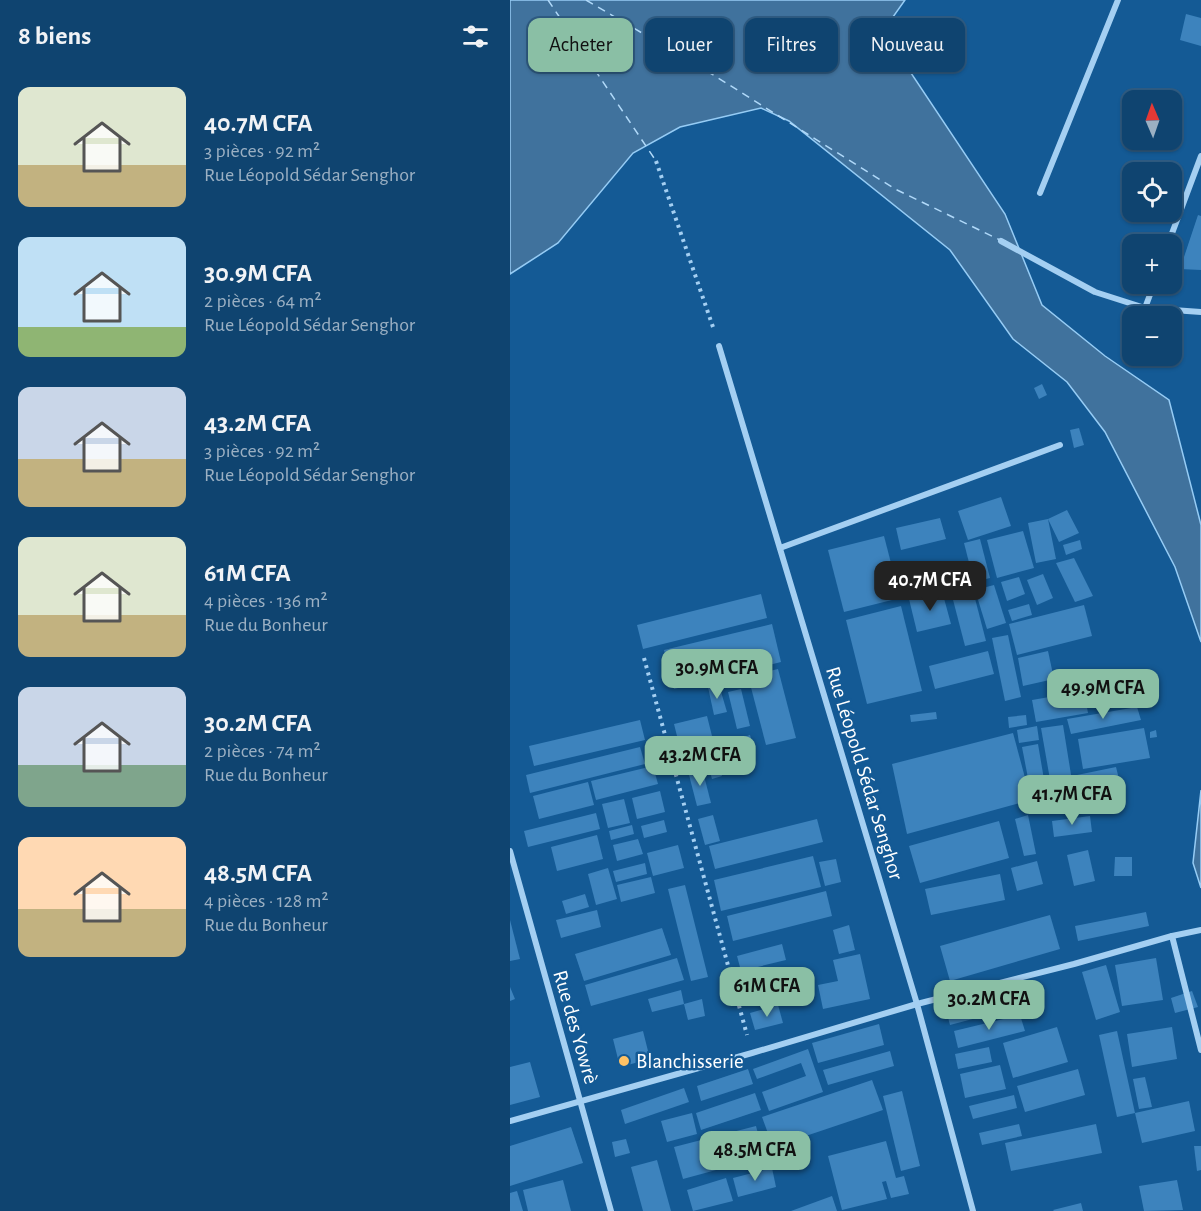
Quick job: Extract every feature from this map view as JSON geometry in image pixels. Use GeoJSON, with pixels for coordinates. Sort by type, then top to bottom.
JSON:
{"type":"FeatureCollection","features":[{"type":"Feature","properties":{"kind":"street"},"geometry":{"type":"LineString","coordinates":[[1040,193],[1118,0]]}},
{"type":"Feature","properties":{"kind":"street"},"geometry":{"type":"LineString","coordinates":[[1172,234],[1201,156]]}},
{"type":"Feature","properties":{"kind":"street"},"geometry":{"type":"LineString","coordinates":[[1001,241],[1095,292],[1139,306]]}},
{"type":"Feature","properties":{"kind":"street"},"geometry":{"type":"LineString","coordinates":[[1182,311],[1201,312]]}},
{"type":"Feature","properties":{"kind":"street","name":"Rue Léopold Sédar Senghor"},"geometry":{"type":"LineString","coordinates":[[719,346],[917,1004],[973,1211]]}},
{"type":"Feature","properties":{"kind":"street"},"geometry":{"type":"LineString","coordinates":[[780,548],[1060,445]]}},
{"type":"Feature","properties":{"kind":"street","name":"Rue des Yowrè"},"geometry":{"type":"LineString","coordinates":[[510,851],[611,1211]]}},
{"type":"Feature","properties":{"kind":"street"},"geometry":{"type":"LineString","coordinates":[[510,1121],[917,1004],[1201,930]]}},
{"type":"Feature","properties":{"kind":"street"},"geometry":{"type":"LineString","coordinates":[[1172,936],[1201,1050]]}},
{"type":"Feature","properties":{"kind":"path"},"geometry":{"type":"LineString","coordinates":[[656,161],[719,346]]}},
{"type":"Feature","properties":{"kind":"path"},"geometry":{"type":"LineString","coordinates":[[644,658],[752,1053]]}},
{"type":"Feature","properties":{"kind":"water"},"geometry":{"type":"Polygon","coordinates":[[[510,0],[905,0],[892,18],[850,18],[850,72],[910,72],[1005,214],[1042,305],[1105,356],[1169,400],[1201,525],[1201,642],[1175,567],[1105,432],[1067,382],[1013,339],[950,250],[789,121],[761,108],[680,127],[633,153],[558,243],[510,274],[510,0]]]}},
{"type":"Feature","properties":{"kind":"water"},"geometry":{"type":"Polygon","coordinates":[[[1201,790],[1201,888],[1193,863],[1201,790]]]}},
{"type":"Feature","properties":{"kind":"building"},"geometry":{"type":"Polygon","coordinates":[[[1186,14],[1201,18],[1201,46],[1180,40],[1186,14]]]}},
{"type":"Feature","properties":{"kind":"building"},"geometry":{"type":"Polygon","coordinates":[[[1198,215],[1201,216],[1201,270],[1182,269],[1198,215]]]}},
{"type":"Feature","properties":{"kind":"building"},"geometry":{"type":"Polygon","coordinates":[[[1042,384],[1047,395],[1039,399],[1034,388],[1042,384]]]}},
{"type":"Feature","properties":{"kind":"building"},"geometry":{"type":"Polygon","coordinates":[[[1079,428],[1084,445],[1074,448],[1070,430],[1079,428]]]}},
{"type":"Feature","properties":{"kind":"building"},"geometry":{"type":"Polygon","coordinates":[[[1001,497],[1011,526],[968,540],[958,511],[1001,497]]]}},
{"type":"Feature","properties":{"kind":"building"},"geometry":{"type":"Polygon","coordinates":[[[1067,510],[1079,533],[1059,542],[1048,519],[1067,510]]]}},
{"type":"Feature","properties":{"kind":"building"},"geometry":{"type":"Polygon","coordinates":[[[940,518],[946,539],[901,550],[896,528],[940,518]]]}},
{"type":"Feature","properties":{"kind":"building"},"geometry":{"type":"Polygon","coordinates":[[[1048,519],[1056,559],[1036,563],[1028,523],[1048,519]]]}},
{"type":"Feature","properties":{"kind":"building"},"geometry":{"type":"Polygon","coordinates":[[[1023,531],[1034,568],[997,578],[987,540],[1023,531]]]}},
{"type":"Feature","properties":{"kind":"building"},"geometry":{"type":"Polygon","coordinates":[[[884,536],[900,598],[844,612],[828,550],[884,536]]]}},
{"type":"Feature","properties":{"kind":"building"},"geometry":{"type":"Polygon","coordinates":[[[980,539],[990,578],[974,582],[964,543],[980,539]]]}},
{"type":"Feature","properties":{"kind":"building"},"geometry":{"type":"Polygon","coordinates":[[[1080,540],[1082,549],[1066,555],[1063,545],[1080,540]]]}},
{"type":"Feature","properties":{"kind":"building"},"geometry":{"type":"Polygon","coordinates":[[[1074,558],[1093,596],[1075,602],[1056,563],[1074,558]]]}},
{"type":"Feature","properties":{"kind":"building"},"geometry":{"type":"Polygon","coordinates":[[[1043,574],[1053,598],[1037,605],[1027,580],[1043,574]]]}},
{"type":"Feature","properties":{"kind":"building"},"geometry":{"type":"Polygon","coordinates":[[[1019,577],[1025,594],[1007,601],[1001,582],[1019,577]]]}},
{"type":"Feature","properties":{"kind":"building"},"geometry":{"type":"Polygon","coordinates":[[[994,585],[1006,623],[987,629],[975,590],[994,585]]]}},
{"type":"Feature","properties":{"kind":"building"},"geometry":{"type":"Polygon","coordinates":[[[972,587],[986,641],[965,646],[951,592],[972,587]]]}},
{"type":"Feature","properties":{"kind":"building"},"geometry":{"type":"Polygon","coordinates":[[[942,591],[951,624],[917,632],[909,599],[942,591]]]}},
{"type":"Feature","properties":{"kind":"building"},"geometry":{"type":"Polygon","coordinates":[[[761,594],[767,618],[643,649],[637,625],[761,594]]]}},
{"type":"Feature","properties":{"kind":"building"},"geometry":{"type":"Polygon","coordinates":[[[1029,604],[1032,615],[1012,621],[1008,610],[1029,604]]]}},
{"type":"Feature","properties":{"kind":"building"},"geometry":{"type":"Polygon","coordinates":[[[1084,605],[1092,636],[1017,655],[1009,624],[1084,605]]]}},
{"type":"Feature","properties":{"kind":"building"},"geometry":{"type":"Polygon","coordinates":[[[901,606],[922,691],[867,704],[846,620],[901,606]]]}},
{"type":"Feature","properties":{"kind":"building"},"geometry":{"type":"Polygon","coordinates":[[[772,624],[781,662],[674,689],[664,650],[772,624]]]}},
{"type":"Feature","properties":{"kind":"building"},"geometry":{"type":"Polygon","coordinates":[[[1008,635],[1021,697],[1005,701],[992,638],[1008,635]]]}},
{"type":"Feature","properties":{"kind":"building"},"geometry":{"type":"Polygon","coordinates":[[[988,651],[994,674],[935,689],[929,666],[988,651]]]}},
{"type":"Feature","properties":{"kind":"building"},"geometry":{"type":"Polygon","coordinates":[[[1048,651],[1054,679],[1023,686],[1018,658],[1048,651]]]}},
{"type":"Feature","properties":{"kind":"building"},"geometry":{"type":"Polygon","coordinates":[[[778,669],[796,738],[766,745],[748,676],[778,669]]]}},
{"type":"Feature","properties":{"kind":"building"},"geometry":{"type":"Polygon","coordinates":[[[1155,684],[1157,703],[1124,707],[1122,687],[1155,684]]]}},
{"type":"Feature","properties":{"kind":"building"},"geometry":{"type":"Polygon","coordinates":[[[719,685],[727,712],[714,715],[708,687],[719,685]]]}},
{"type":"Feature","properties":{"kind":"building"},"geometry":{"type":"Polygon","coordinates":[[[741,689],[750,726],[737,729],[728,692],[741,689]]]}},
{"type":"Feature","properties":{"kind":"building"},"geometry":{"type":"Polygon","coordinates":[[[1084,691],[1088,713],[1036,722],[1032,700],[1084,691]]]}},
{"type":"Feature","properties":{"kind":"building"},"geometry":{"type":"Polygon","coordinates":[[[1137,707],[1141,720],[1071,734],[1067,719],[1137,707]]]}},
{"type":"Feature","properties":{"kind":"building"},"geometry":{"type":"Polygon","coordinates":[[[936,712],[937,719],[911,722],[910,715],[936,712]]]}},
{"type":"Feature","properties":{"kind":"building"},"geometry":{"type":"Polygon","coordinates":[[[1026,715],[1027,725],[1009,728],[1008,717],[1026,715]]]}},
{"type":"Feature","properties":{"kind":"building"},"geometry":{"type":"Polygon","coordinates":[[[707,716],[717,756],[684,764],[674,724],[707,716]]]}},
{"type":"Feature","properties":{"kind":"building"},"geometry":{"type":"Polygon","coordinates":[[[640,720],[645,740],[534,766],[529,746],[640,720]]]}},
{"type":"Feature","properties":{"kind":"building"},"geometry":{"type":"Polygon","coordinates":[[[1063,725],[1073,787],[1052,791],[1041,728],[1063,725]]]}},
{"type":"Feature","properties":{"kind":"building"},"geometry":{"type":"Polygon","coordinates":[[[1037,726],[1039,740],[1019,743],[1017,730],[1037,726]]]}},
{"type":"Feature","properties":{"kind":"building"},"geometry":{"type":"Polygon","coordinates":[[[1144,728],[1150,758],[1083,769],[1078,739],[1144,728]]]}},
{"type":"Feature","properties":{"kind":"building"},"geometry":{"type":"Polygon","coordinates":[[[1156,730],[1157,737],[1150,738],[1150,732],[1156,730]]]}},
{"type":"Feature","properties":{"kind":"building"},"geometry":{"type":"Polygon","coordinates":[[[1013,733],[1031,800],[907,834],[892,764],[1013,733]]]}},
{"type":"Feature","properties":{"kind":"building"},"geometry":{"type":"Polygon","coordinates":[[[750,735],[755,751],[742,755],[738,739],[750,735]]]}},
{"type":"Feature","properties":{"kind":"building"},"geometry":{"type":"Polygon","coordinates":[[[1038,744],[1047,797],[1032,799],[1022,747],[1038,744]]]}},
{"type":"Feature","properties":{"kind":"building"},"geometry":{"type":"Polygon","coordinates":[[[640,747],[645,764],[530,793],[526,775],[640,747]]]}},
{"type":"Feature","properties":{"kind":"building"},"geometry":{"type":"Polygon","coordinates":[[[717,759],[722,776],[712,779],[707,761],[717,759]]]}},
{"type":"Feature","properties":{"kind":"building"},"geometry":{"type":"Polygon","coordinates":[[[653,766],[658,784],[596,800],[591,781],[653,766]]]}},
{"type":"Feature","properties":{"kind":"building"},"geometry":{"type":"Polygon","coordinates":[[[1116,767],[1119,779],[1079,787],[1077,775],[1116,767]]]}},
{"type":"Feature","properties":{"kind":"building"},"geometry":{"type":"Polygon","coordinates":[[[702,768],[711,803],[697,806],[688,771],[702,768]]]}},
{"type":"Feature","properties":{"kind":"building"},"geometry":{"type":"Polygon","coordinates":[[[588,782],[594,805],[539,819],[533,796],[588,782]]]}},
{"type":"Feature","properties":{"kind":"building"},"geometry":{"type":"Polygon","coordinates":[[[660,791],[665,812],[637,819],[632,798],[660,791]]]}},
{"type":"Feature","properties":{"kind":"building"},"geometry":{"type":"Polygon","coordinates":[[[624,799],[630,823],[608,828],[602,804],[624,799]]]}},
{"type":"Feature","properties":{"kind":"building"},"geometry":{"type":"Polygon","coordinates":[[[596,813],[600,829],[528,847],[524,831],[596,813]]]}},
{"type":"Feature","properties":{"kind":"building"},"geometry":{"type":"Polygon","coordinates":[[[713,815],[720,841],[705,845],[698,819],[713,815]]]}},
{"type":"Feature","properties":{"kind":"building"},"geometry":{"type":"Polygon","coordinates":[[[1028,815],[1036,854],[1024,856],[1015,819],[1028,815]]]}},
{"type":"Feature","properties":{"kind":"building"},"geometry":{"type":"Polygon","coordinates":[[[1090,816],[1092,832],[1054,837],[1052,821],[1090,816]]]}},
{"type":"Feature","properties":{"kind":"building"},"geometry":{"type":"Polygon","coordinates":[[[817,819],[823,842],[715,869],[709,846],[817,819]]]}},
{"type":"Feature","properties":{"kind":"building"},"geometry":{"type":"Polygon","coordinates":[[[664,820],[667,832],[644,838],[641,826],[664,820]]]}},
{"type":"Feature","properties":{"kind":"building"},"geometry":{"type":"Polygon","coordinates":[[[999,821],[1009,858],[920,883],[909,846],[999,821]]]}},
{"type":"Feature","properties":{"kind":"building"},"geometry":{"type":"Polygon","coordinates":[[[632,825],[634,834],[611,840],[609,831],[632,825]]]}},
{"type":"Feature","properties":{"kind":"building"},"geometry":{"type":"Polygon","coordinates":[[[597,835],[603,859],[557,871],[551,847],[597,835]]]}},
{"type":"Feature","properties":{"kind":"building"},"geometry":{"type":"Polygon","coordinates":[[[638,839],[643,854],[617,861],[613,845],[638,839]]]}},
{"type":"Feature","properties":{"kind":"building"},"geometry":{"type":"Polygon","coordinates":[[[678,845],[684,868],[653,876],[647,853],[678,845]]]}},
{"type":"Feature","properties":{"kind":"building"},"geometry":{"type":"Polygon","coordinates":[[[1088,850],[1095,881],[1074,886],[1067,855],[1088,850]]]}},
{"type":"Feature","properties":{"kind":"building"},"geometry":{"type":"Polygon","coordinates":[[[813,856],[821,887],[721,911],[714,880],[813,856]]]}},
{"type":"Feature","properties":{"kind":"building"},"geometry":{"type":"Polygon","coordinates":[[[1115,857],[1132,857],[1132,876],[1114,876],[1115,857]]]}},
{"type":"Feature","properties":{"kind":"building"},"geometry":{"type":"Polygon","coordinates":[[[836,859],[841,882],[825,886],[819,862],[836,859]]]}},
{"type":"Feature","properties":{"kind":"building"},"geometry":{"type":"Polygon","coordinates":[[[1037,861],[1043,884],[1017,891],[1011,868],[1037,861]]]}},
{"type":"Feature","properties":{"kind":"building"},"geometry":{"type":"Polygon","coordinates":[[[645,863],[647,874],[616,882],[613,871],[645,863]]]}},
{"type":"Feature","properties":{"kind":"building"},"geometry":{"type":"Polygon","coordinates":[[[608,868],[617,899],[596,905],[588,874],[608,868]]]}},
{"type":"Feature","properties":{"kind":"building"},"geometry":{"type":"Polygon","coordinates":[[[1000,874],[1005,900],[931,915],[925,889],[1000,874]]]}},
{"type":"Feature","properties":{"kind":"building"},"geometry":{"type":"Polygon","coordinates":[[[651,877],[655,893],[621,902],[617,885],[651,877]]]}},
{"type":"Feature","properties":{"kind":"building"},"geometry":{"type":"Polygon","coordinates":[[[685,885],[708,977],[691,981],[668,889],[685,885]]]}},
{"type":"Feature","properties":{"kind":"building"},"geometry":{"type":"Polygon","coordinates":[[[826,891],[832,916],[733,941],[727,916],[826,891]]]}},
{"type":"Feature","properties":{"kind":"building"},"geometry":{"type":"Polygon","coordinates":[[[585,894],[589,907],[566,914],[562,901],[585,894]]]}},
{"type":"Feature","properties":{"kind":"building"},"geometry":{"type":"Polygon","coordinates":[[[597,910],[601,927],[561,938],[556,920],[597,910]]]}},
{"type":"Feature","properties":{"kind":"building"},"geometry":{"type":"Polygon","coordinates":[[[1146,912],[1149,926],[1078,941],[1075,926],[1146,912]]]}},
{"type":"Feature","properties":{"kind":"building"},"geometry":{"type":"Polygon","coordinates":[[[1050,915],[1060,949],[950,981],[940,946],[1050,915]]]}},
{"type":"Feature","properties":{"kind":"building"},"geometry":{"type":"Polygon","coordinates":[[[510,920],[520,959],[510,961],[510,920]]]}},
{"type":"Feature","properties":{"kind":"building"},"geometry":{"type":"Polygon","coordinates":[[[849,925],[855,950],[839,954],[833,930],[849,925]]]}},
{"type":"Feature","properties":{"kind":"building"},"geometry":{"type":"Polygon","coordinates":[[[662,928],[671,955],[584,981],[575,954],[662,928]]]}},
{"type":"Feature","properties":{"kind":"building"},"geometry":{"type":"Polygon","coordinates":[[[782,944],[786,960],[741,971],[737,956],[782,944]]]}},
{"type":"Feature","properties":{"kind":"building"},"geometry":{"type":"Polygon","coordinates":[[[860,954],[870,999],[823,1009],[818,985],[838,981],[833,960],[860,954]]]}},
{"type":"Feature","properties":{"kind":"building"},"geometry":{"type":"Polygon","coordinates":[[[677,958],[684,980],[591,1006],[585,985],[677,958]]]}},
{"type":"Feature","properties":{"kind":"building"},"geometry":{"type":"Polygon","coordinates":[[[1156,958],[1163,1000],[1122,1006],[1115,965],[1156,958]]]}},
{"type":"Feature","properties":{"kind":"building"},"geometry":{"type":"Polygon","coordinates":[[[1106,965],[1120,1012],[1096,1020],[1082,972],[1106,965]]]}},
{"type":"Feature","properties":{"kind":"building"},"geometry":{"type":"Polygon","coordinates":[[[755,980],[761,1003],[750,1005],[744,983],[755,980]]]}},
{"type":"Feature","properties":{"kind":"building"},"geometry":{"type":"Polygon","coordinates":[[[510,987],[515,999],[510,1001],[510,987]]]}},
{"type":"Feature","properties":{"kind":"building"},"geometry":{"type":"Polygon","coordinates":[[[1013,989],[1018,1007],[950,1025],[945,1006],[1013,989]]]}},
{"type":"Feature","properties":{"kind":"building"},"geometry":{"type":"Polygon","coordinates":[[[681,990],[684,1004],[652,1012],[648,999],[681,990]]]}},
{"type":"Feature","properties":{"kind":"building"},"geometry":{"type":"Polygon","coordinates":[[[1192,991],[1198,1007],[1175,1013],[1171,998],[1192,991]]]}},
{"type":"Feature","properties":{"kind":"building"},"geometry":{"type":"Polygon","coordinates":[[[702,999],[705,1016],[688,1020],[684,1004],[702,999]]]}},
{"type":"Feature","properties":{"kind":"building"},"geometry":{"type":"Polygon","coordinates":[[[778,1005],[783,1023],[755,1030],[750,1013],[778,1005]]]}},
{"type":"Feature","properties":{"kind":"building"},"geometry":{"type":"Polygon","coordinates":[[[1020,1015],[1025,1031],[958,1048],[954,1031],[1020,1015]]]}},
{"type":"Feature","properties":{"kind":"building"},"geometry":{"type":"Polygon","coordinates":[[[879,1024],[884,1045],[818,1063],[812,1043],[879,1024]]]}},
{"type":"Feature","properties":{"kind":"building"},"geometry":{"type":"Polygon","coordinates":[[[1057,1027],[1068,1062],[1013,1078],[1003,1043],[1057,1027]]]}},
{"type":"Feature","properties":{"kind":"building"},"geometry":{"type":"Polygon","coordinates":[[[1172,1027],[1177,1059],[1132,1067],[1127,1034],[1172,1027]]]}},
{"type":"Feature","properties":{"kind":"building"},"geometry":{"type":"Polygon","coordinates":[[[643,1031],[650,1059],[620,1067],[613,1039],[643,1031]]]}},
{"type":"Feature","properties":{"kind":"building"},"geometry":{"type":"Polygon","coordinates":[[[1117,1031],[1135,1113],[1117,1117],[1099,1035],[1117,1031]]]}},
{"type":"Feature","properties":{"kind":"building"},"geometry":{"type":"Polygon","coordinates":[[[989,1047],[992,1062],[958,1069],[955,1054],[989,1047]]]}},
{"type":"Feature","properties":{"kind":"building"},"geometry":{"type":"Polygon","coordinates":[[[808,1049],[823,1092],[769,1111],[762,1092],[806,1076],[801,1063],[757,1079],[753,1069],[808,1049]]]}},
{"type":"Feature","properties":{"kind":"building"},"geometry":{"type":"Polygon","coordinates":[[[890,1051],[894,1066],[828,1085],[823,1070],[890,1051]]]}},
{"type":"Feature","properties":{"kind":"building"},"geometry":{"type":"Polygon","coordinates":[[[530,1062],[540,1097],[510,1105],[510,1067],[530,1062]]]}},
{"type":"Feature","properties":{"kind":"building"},"geometry":{"type":"Polygon","coordinates":[[[1000,1065],[1006,1089],[965,1098],[960,1074],[1000,1065]]]}},
{"type":"Feature","properties":{"kind":"building"},"geometry":{"type":"Polygon","coordinates":[[[748,1069],[753,1084],[701,1101],[697,1086],[748,1069]]]}},
{"type":"Feature","properties":{"kind":"building"},"geometry":{"type":"Polygon","coordinates":[[[1078,1069],[1085,1095],[1025,1112],[1017,1086],[1078,1069]]]}},
{"type":"Feature","properties":{"kind":"building"},"geometry":{"type":"Polygon","coordinates":[[[1145,1077],[1152,1107],[1139,1109],[1133,1079],[1145,1077]]]}},
{"type":"Feature","properties":{"kind":"building"},"geometry":{"type":"Polygon","coordinates":[[[872,1080],[883,1110],[773,1147],[762,1117],[872,1080]]]}},
{"type":"Feature","properties":{"kind":"building"},"geometry":{"type":"Polygon","coordinates":[[[684,1088],[689,1102],[625,1124],[621,1110],[684,1088]]]}},
{"type":"Feature","properties":{"kind":"building"},"geometry":{"type":"Polygon","coordinates":[[[902,1091],[920,1166],[901,1171],[883,1096],[902,1091]]]}},
{"type":"Feature","properties":{"kind":"building"},"geometry":{"type":"Polygon","coordinates":[[[755,1093],[761,1110],[701,1130],[696,1113],[755,1093]]]}},
{"type":"Feature","properties":{"kind":"building"},"geometry":{"type":"Polygon","coordinates":[[[1014,1095],[1017,1108],[973,1119],[969,1106],[1014,1095]]]}},
{"type":"Feature","properties":{"kind":"building"},"geometry":{"type":"Polygon","coordinates":[[[1189,1101],[1195,1131],[1142,1143],[1135,1113],[1189,1101]]]}},
{"type":"Feature","properties":{"kind":"building"},"geometry":{"type":"Polygon","coordinates":[[[692,1113],[697,1134],[667,1142],[661,1121],[692,1113]]]}},
{"type":"Feature","properties":{"kind":"building"},"geometry":{"type":"Polygon","coordinates":[[[1019,1124],[1022,1136],[982,1145],[979,1133],[1019,1124]]]}},
{"type":"Feature","properties":{"kind":"building"},"geometry":{"type":"Polygon","coordinates":[[[1096,1124],[1102,1153],[1011,1171],[1005,1143],[1096,1124]]]}},
{"type":"Feature","properties":{"kind":"building"},"geometry":{"type":"Polygon","coordinates":[[[756,1126],[764,1157],[683,1179],[674,1147],[756,1126]]]}},
{"type":"Feature","properties":{"kind":"building"},"geometry":{"type":"Polygon","coordinates":[[[571,1127],[583,1163],[510,1186],[510,1146],[571,1127]]]}},
{"type":"Feature","properties":{"kind":"building"},"geometry":{"type":"Polygon","coordinates":[[[626,1139],[630,1153],[615,1157],[612,1142],[626,1139]]]}},
{"type":"Feature","properties":{"kind":"building"},"geometry":{"type":"Polygon","coordinates":[[[886,1141],[896,1178],[904,1176],[909,1194],[891,1198],[886,1181],[882,1182],[887,1199],[842,1210],[828,1156],[886,1141]]]}},
{"type":"Feature","properties":{"kind":"building"},"geometry":{"type":"Polygon","coordinates":[[[1194,1146],[1201,1146],[1201,1170],[1197,1171],[1194,1146]]]}},
{"type":"Feature","properties":{"kind":"building"},"geometry":{"type":"Polygon","coordinates":[[[657,1160],[671,1211],[643,1211],[631,1167],[657,1160]]]}},
{"type":"Feature","properties":{"kind":"building"},"geometry":{"type":"Polygon","coordinates":[[[772,1168],[776,1187],[738,1197],[733,1178],[772,1168]]]}},
{"type":"Feature","properties":{"kind":"building"},"geometry":{"type":"Polygon","coordinates":[[[726,1178],[733,1201],[693,1211],[687,1190],[726,1178]]]}},
{"type":"Feature","properties":{"kind":"building"},"geometry":{"type":"Polygon","coordinates":[[[563,1180],[571,1211],[528,1211],[523,1190],[563,1180]]]}},
{"type":"Feature","properties":{"kind":"building"},"geometry":{"type":"Polygon","coordinates":[[[1177,1180],[1183,1210],[1144,1211],[1139,1186],[1177,1180]]]}},
{"type":"Feature","properties":{"kind":"building"},"geometry":{"type":"Polygon","coordinates":[[[517,1191],[523,1211],[510,1211],[510,1193],[517,1191]]]}},
{"type":"Feature","properties":{"kind":"building"},"geometry":{"type":"Polygon","coordinates":[[[832,1196],[837,1211],[791,1211],[832,1196]]]}},
{"type":"Feature","properties":{"kind":"building"},"geometry":{"type":"Polygon","coordinates":[[[1081,1203],[1083,1211],[1053,1210],[1081,1203]]]}},
{"type":"Feature","properties":{"kind":"ferry route"},"geometry":{"type":"LineString","coordinates":[[548,0],[656,161]]}},
{"type":"Feature","properties":{"kind":"ferry route"},"geometry":{"type":"LineString","coordinates":[[586,0],[715,76],[895,189],[1000,240]]}},
{"type":"Feature","properties":{"kind":"place","name":"Blanchisserie"},"geometry":{"type":"Point","coordinates":[624,1061]}}]}
